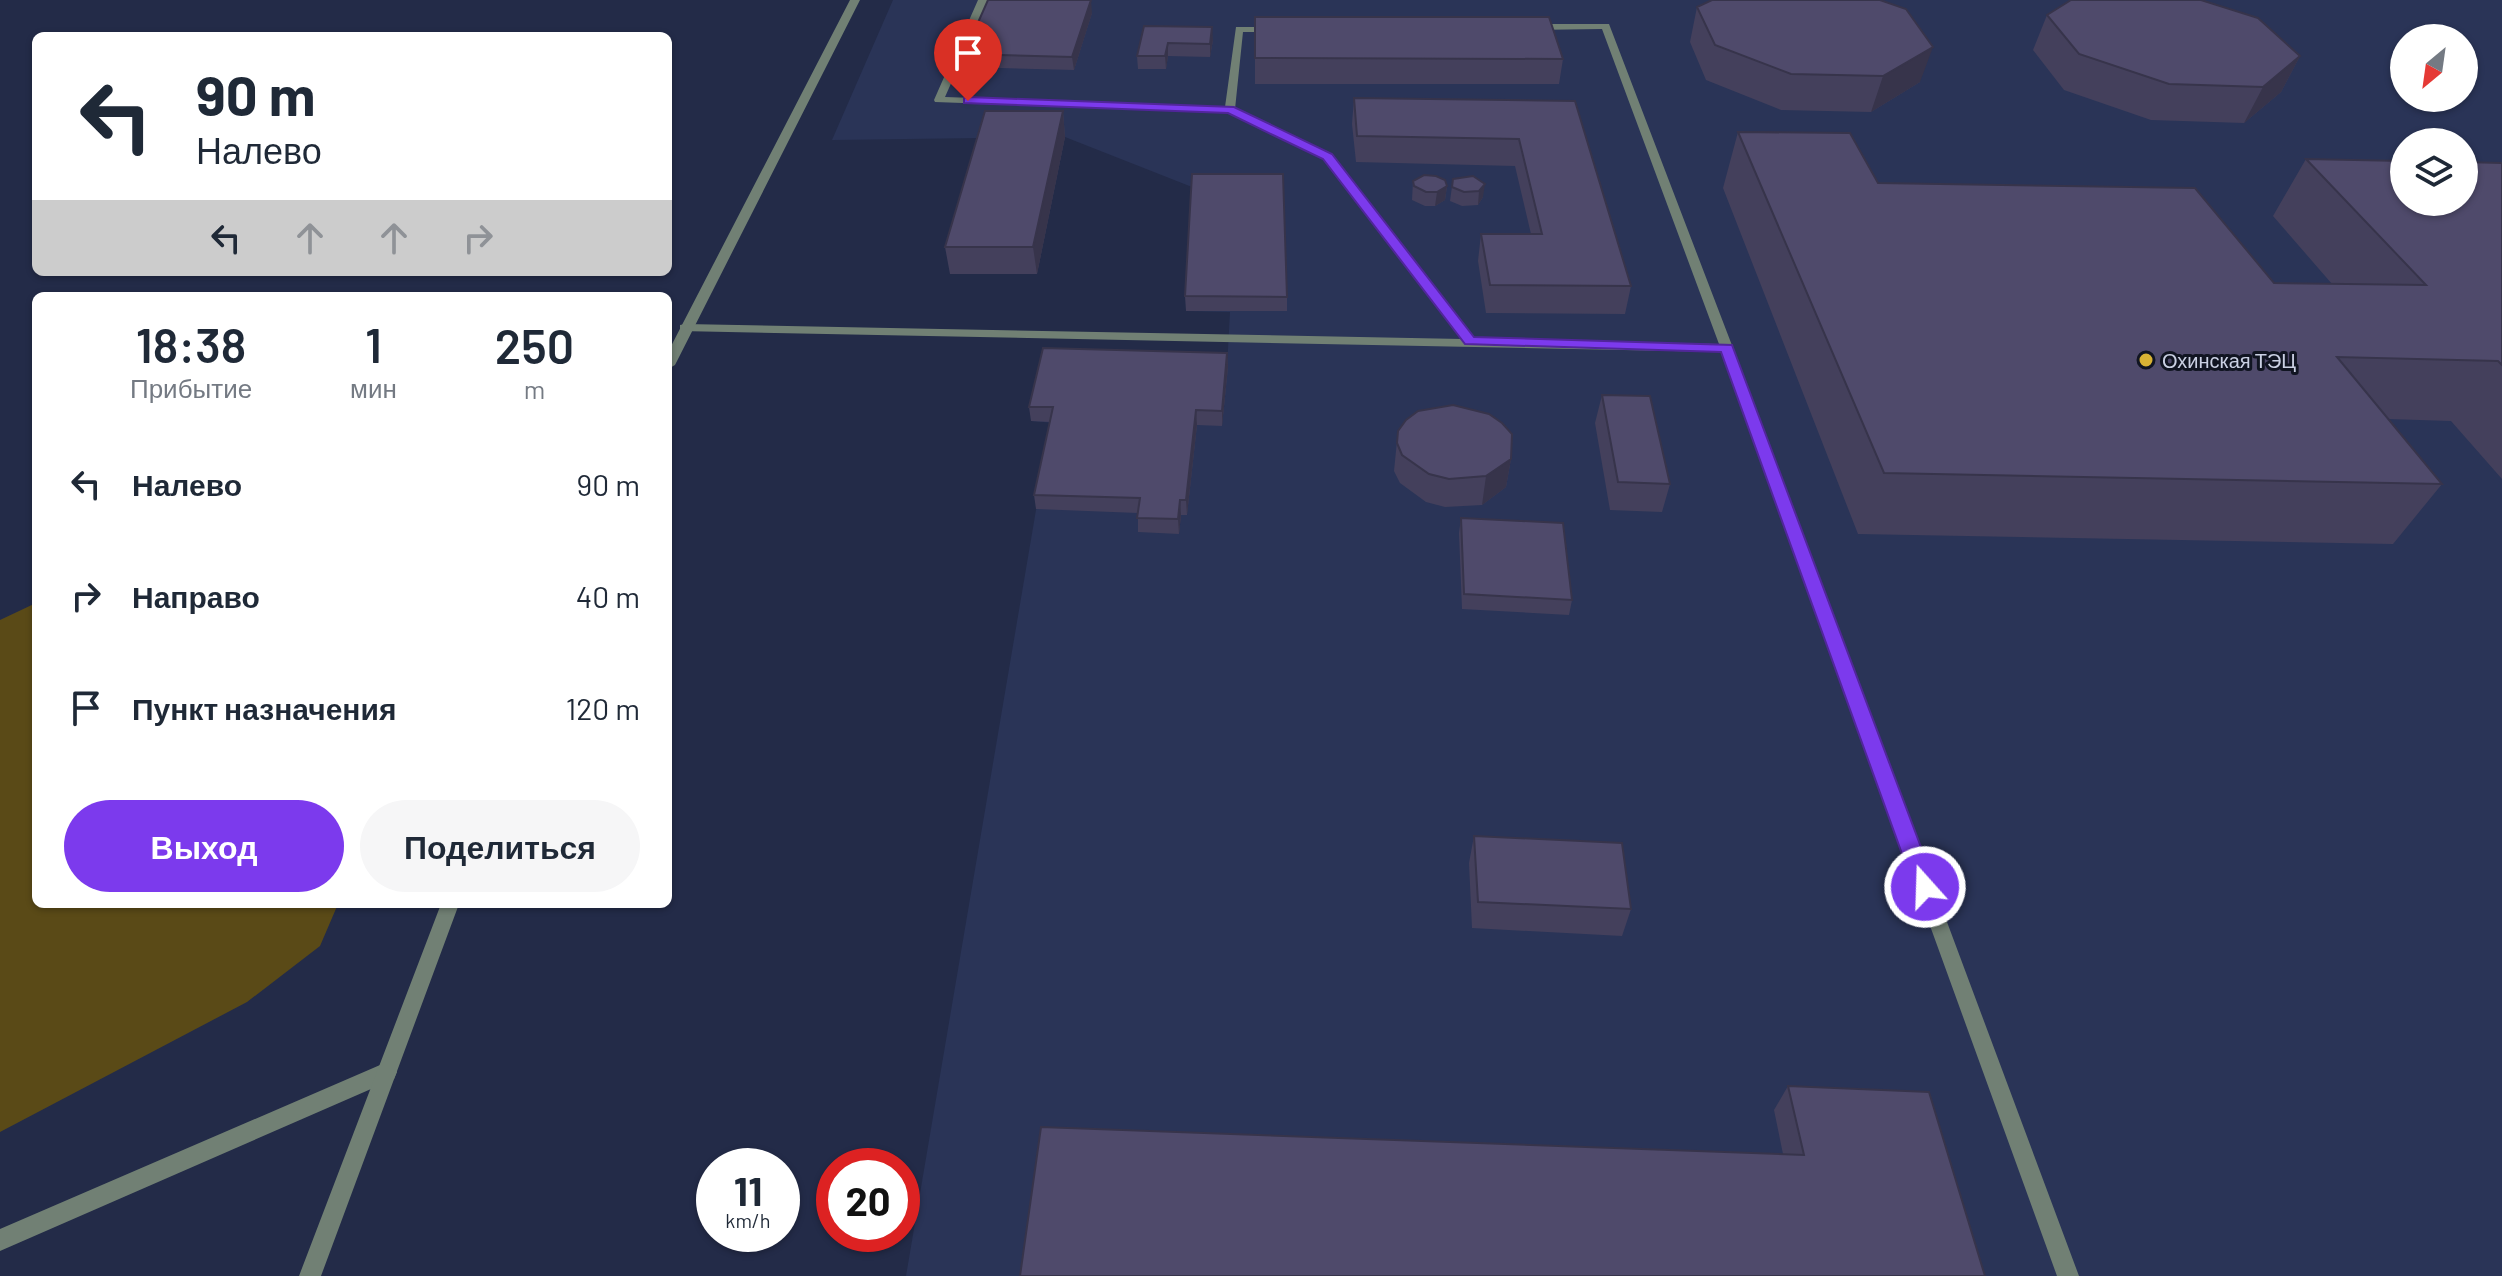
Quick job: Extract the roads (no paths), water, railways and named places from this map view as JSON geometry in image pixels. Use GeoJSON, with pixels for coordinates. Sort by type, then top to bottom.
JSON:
{"type":"FeatureCollection","features":[{"type":"Feature","properties":{"kind":"street"},"geometry":{"type":"LineString","coordinates":[[672,356],[855,0]]}},
{"type":"Feature","properties":{"kind":"street"},"geometry":{"type":"LineString","coordinates":[[983,0],[939,100],[1230,110],[1328,157],[1470,341]]}},
{"type":"Feature","properties":{"kind":"street"},"geometry":{"type":"LineString","coordinates":[[1526,27],[1606,26],[2068,1276]]}},
{"type":"Feature","properties":{"kind":"street"},"geometry":{"type":"LineString","coordinates":[[1230,110],[1239,29],[1287,29]]}},
{"type":"Feature","properties":{"kind":"street"},"geometry":{"type":"LineString","coordinates":[[685,328],[1727,348]]}},
{"type":"Feature","properties":{"kind":"street"},"geometry":{"type":"LineString","coordinates":[[310,1276],[448,908]]}},
{"type":"Feature","properties":{"kind":"street"},"geometry":{"type":"LineString","coordinates":[[0,1240],[387,1072]]}},
{"type":"Feature","properties":{"kind":"place","name":"Охинская ТЭЦ"},"geometry":{"type":"Point","coordinates":[2146,360]}}]}
